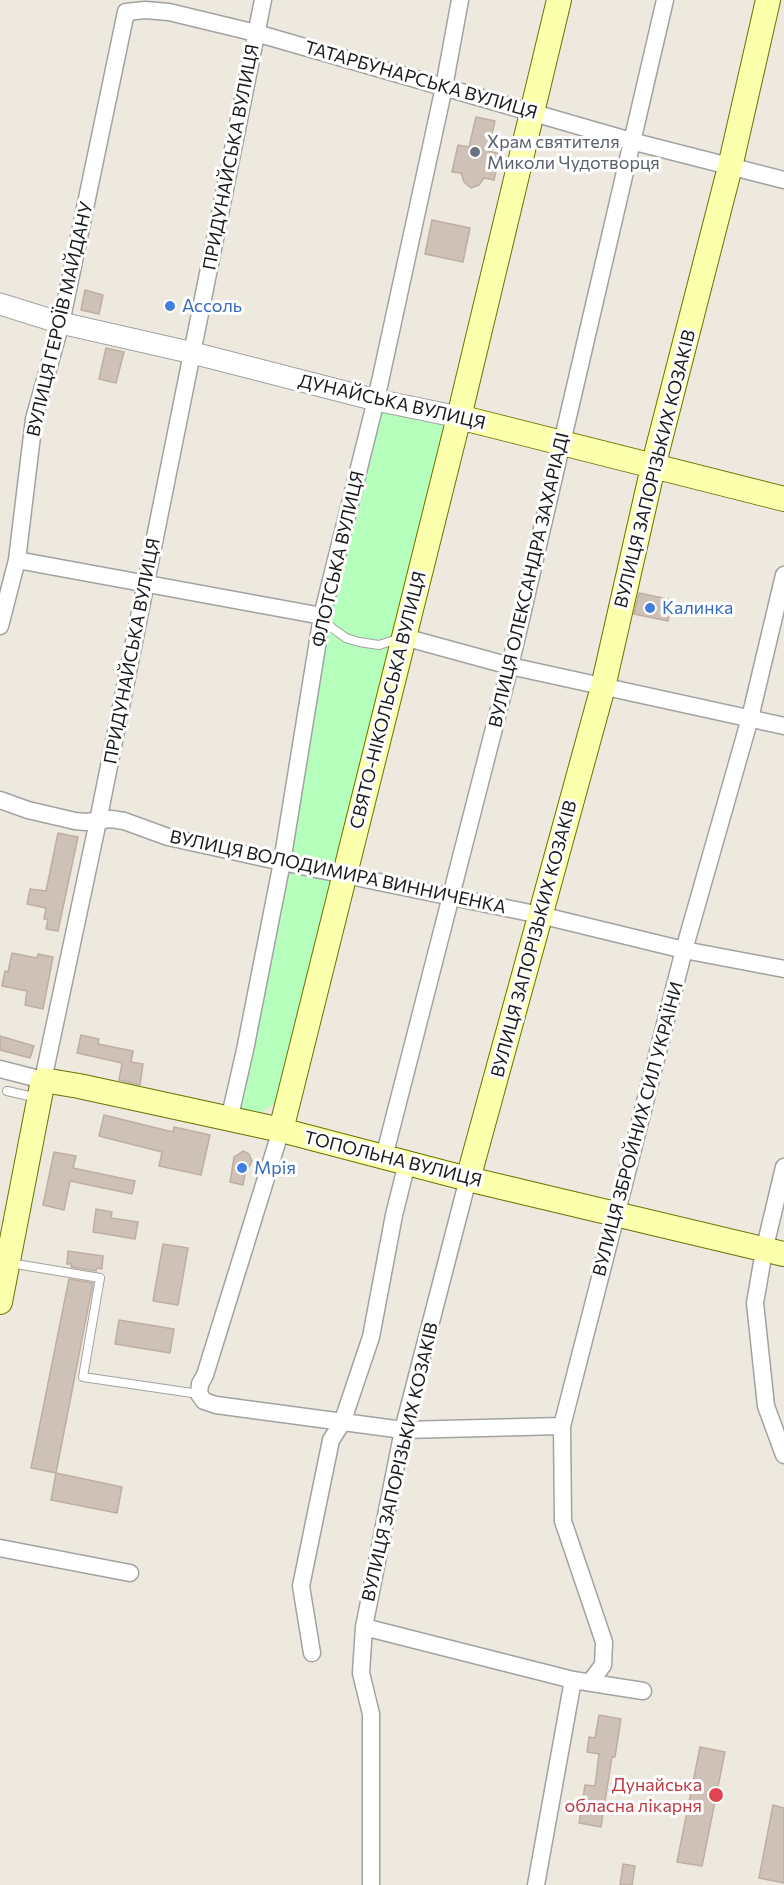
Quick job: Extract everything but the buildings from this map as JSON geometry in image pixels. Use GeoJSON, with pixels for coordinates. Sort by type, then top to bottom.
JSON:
{"type":"FeatureCollection","features":[{"type":"Feature","properties":{"kind":"main road","name":"СВЯТО-НІКОЛЬСЬКА ВУЛИЦЯ"},"geometry":{"type":"LineString","coordinates":[[281,1130],[343,874],[459,417],[560,0]]}},
{"type":"Feature","properties":{"kind":"main road","name":"ВУЛИЦЯ ЗАПОРІЗЬКИХ КОЗАКІВ"},"geometry":{"type":"LineString","coordinates":[[468,1179],[603,687],[653,467],[730,166],[768,0]]}},
{"type":"Feature","properties":{"kind":"main road","name":"ДУНАЙСЬКА ВУЛИЦЯ"},"geometry":{"type":"LineString","coordinates":[[459,417],[784,499]]}},
{"type":"Feature","properties":{"kind":"main road","name":"ТОПОЛЬНА ВУЛИЦЯ"},"geometry":{"type":"LineString","coordinates":[[41,1089],[79,1086],[281,1130],[468,1179],[774,1252]]}},
{"type":"Feature","properties":{"kind":"main road","name":"ПРИДУНАЙСЬКА ВУЛИЦЯ"},"geometry":{"type":"LineString","coordinates":[[0,1302],[41,1089]]}},
{"type":"Feature","properties":{"kind":"street","name":"ПРИДУНАЙСЬКА ВУЛИЦЯ"},"geometry":{"type":"LineString","coordinates":[[41,1089],[98,821],[263,0]]}},
{"type":"Feature","properties":{"kind":"street","name":"ФЛОТСЬКА ВУЛИЦЯ"},"geometry":{"type":"LineString","coordinates":[[229,1120],[282,862],[322,616],[376,400],[444,87],[460,0]]}},
{"type":"Feature","properties":{"kind":"street","name":"ВУЛИЦЯ ОЛЕКСАНДРА ЗАХАРІАДІ"},"geometry":{"type":"LineString","coordinates":[[384,1157],[510,666],[665,0]]}},
{"type":"Feature","properties":{"kind":"street","name":"ТАТАРБУНАРСЬКА ВУЛИЦЯ"},"geometry":{"type":"LineString","coordinates":[[126,12],[145,10],[169,12],[256,33],[631,141],[784,180]]}},
{"type":"Feature","properties":{"kind":"street","name":"ВУЛИЦЯ ГЕРОЇВ МАЙДАНУ"},"geometry":{"type":"LineString","coordinates":[[0,626],[17,561],[34,419],[61,322],[126,12]]}},
{"type":"Feature","properties":{"kind":"street","name":"ДУНАЙСЬКА ВУЛИЦЯ"},"geometry":{"type":"LineString","coordinates":[[0,304],[61,322],[376,400],[459,417]]}},
{"type":"Feature","properties":{"kind":"street"},"geometry":{"type":"LineString","coordinates":[[17,561],[322,616]]}},
{"type":"Feature","properties":{"kind":"street","name":"ВУЛИЦЯ ЗБРОЙНИХ СИЛ УКРАЇНИ"},"geometry":{"type":"LineString","coordinates":[[591,1681],[603,1665],[604,1642],[563,1521],[562,1426],[684,950],[750,718],[784,575]]}},
{"type":"Feature","properties":{"kind":"street"},"geometry":{"type":"LineString","coordinates":[[404,637],[510,666],[784,726]]}},
{"type":"Feature","properties":{"kind":"street","name":"ВУЛИЦЯ ВОЛОДИМИРА ВИННИЧЕНКА"},"geometry":{"type":"LineString","coordinates":[[0,800],[54,817],[75,821],[111,819],[124,821],[168,837],[540,915],[684,950],[784,969]]}},
{"type":"Feature","properties":{"kind":"street","name":"ТОПОЛЬНА ВУЛИЦЯ"},"geometry":{"type":"LineString","coordinates":[[0,1069],[41,1089]]}},
{"type":"Feature","properties":{"kind":"street","name":"СВЯТО-НІКОЛЬСЬКА ВУЛИЦЯ"},"geometry":{"type":"LineString","coordinates":[[199,1394],[200,1384],[205,1375],[281,1130]]}},
{"type":"Feature","properties":{"kind":"street"},"geometry":{"type":"LineString","coordinates":[[312,1653],[301,1586],[331,1440],[342,1423],[371,1338],[394,1215],[408,1163]]}},
{"type":"Feature","properties":{"kind":"street"},"geometry":{"type":"LineString","coordinates":[[784,1167],[774,1252],[755,1303],[766,1406],[784,1455]]}},
{"type":"Feature","properties":{"kind":"street","name":"ВУЛИЦЯ ЗАПОРІЗЬКИХ КОЗАКІВ"},"geometry":{"type":"LineString","coordinates":[[371,1885],[371,1714],[361,1673],[364,1627],[404,1430],[468,1179]]}},
{"type":"Feature","properties":{"kind":"street"},"geometry":{"type":"LineString","coordinates":[[199,1394],[204,1401],[216,1405],[404,1430],[562,1426]]}},
{"type":"Feature","properties":{"kind":"street"},"geometry":{"type":"LineString","coordinates":[[0,1548],[130,1573]]}},
{"type":"Feature","properties":{"kind":"street"},"geometry":{"type":"LineString","coordinates":[[364,1627],[573,1680],[591,1681],[643,1691]]}},
{"type":"Feature","properties":{"kind":"street"},"geometry":{"type":"LineString","coordinates":[[536,1885],[573,1680]]}},
{"type":"Feature","properties":{"kind":"lane"},"geometry":{"type":"LineString","coordinates":[[322,616],[332,628],[346,638],[359,642],[379,645],[404,637]]}},
{"type":"Feature","properties":{"kind":"lane"},"geometry":{"type":"LineString","coordinates":[[7,1091],[41,1089]]}},
{"type":"Feature","properties":{"kind":"lane"},"geometry":{"type":"LineString","coordinates":[[7,1262],[100,1278],[83,1377],[199,1394]]}},
{"type":"Feature","properties":{"kind":"green space"},"geometry":{"type":"Polygon","coordinates":[[[381,409],[445,424],[285,1090],[274,1104],[260,1113],[237,1111],[329,610],[381,409]]]}},
{"type":"Feature","properties":{"kind":"place","name":"Храм святителя Миколи Чудотворця"},"geometry":{"type":"Point","coordinates":[475,152]}},
{"type":"Feature","properties":{"kind":"place","name":"Ассоль"},"geometry":{"type":"Point","coordinates":[170,306]}},
{"type":"Feature","properties":{"kind":"place","name":"Калинка"},"geometry":{"type":"Point","coordinates":[650,608]}},
{"type":"Feature","properties":{"kind":"place","name":"Мрія"},"geometry":{"type":"Point","coordinates":[242,1168]}},
{"type":"Feature","properties":{"kind":"place","name":"Дунайська обласна лікарня"},"geometry":{"type":"Point","coordinates":[716,1795]}}]}
